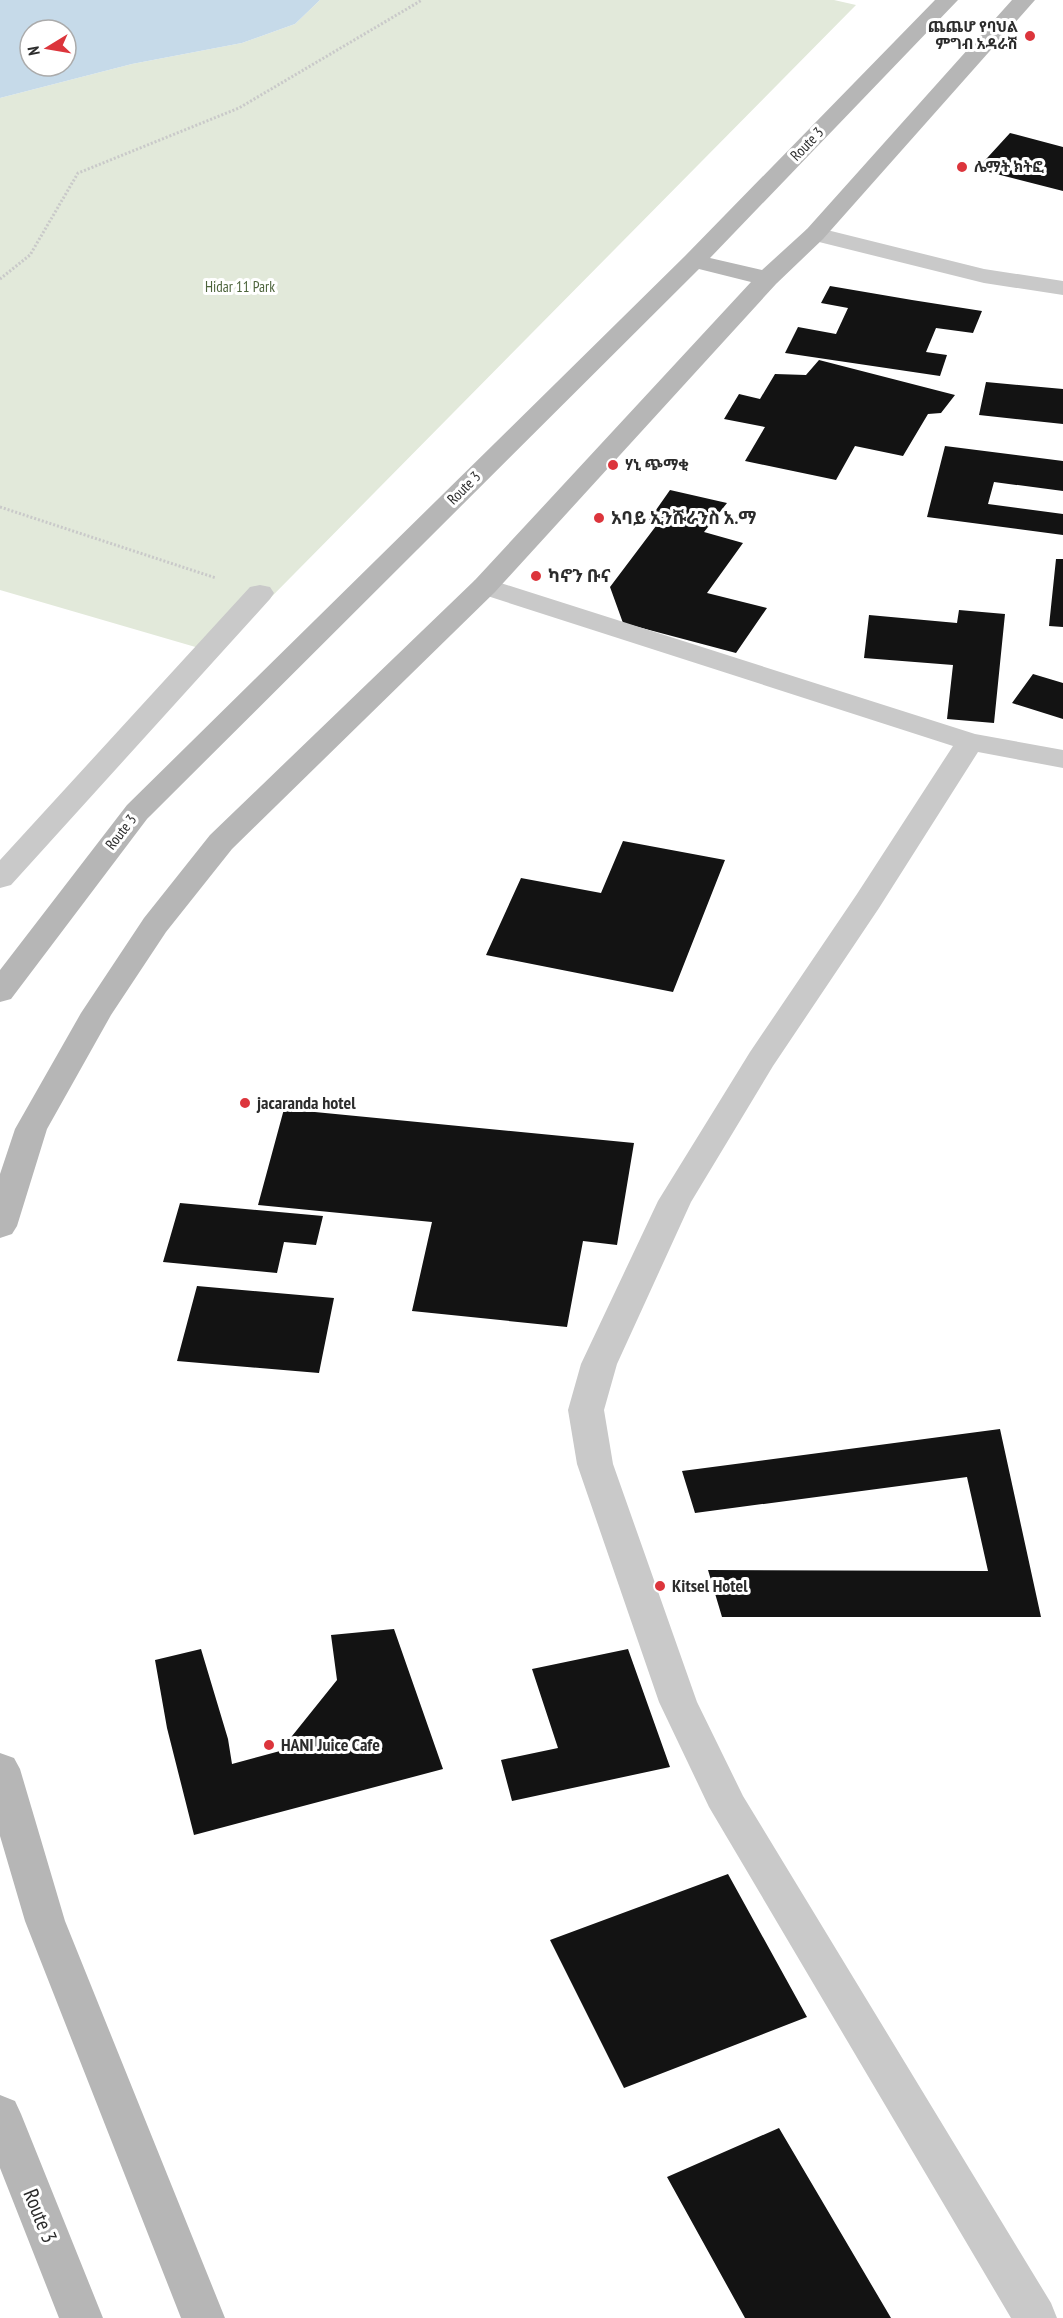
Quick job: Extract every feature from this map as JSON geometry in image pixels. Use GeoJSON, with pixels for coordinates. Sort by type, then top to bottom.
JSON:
{"type":"FeatureCollection","features":[{"type":"Feature","properties":{"kind":"main road","name":"Route 3"},"geometry":{"type":"LineString","coordinates":[[0,992],[137,812],[694,261],[947,0]]}},
{"type":"Feature","properties":{"kind":"main road"},"geometry":{"type":"LineString","coordinates":[[0,1226],[31,1129],[97,1012],[155,925],[221,842],[485,586],[767,279],[814,234],[1024,0]]}},
{"type":"Feature","properties":{"kind":"main road"},"geometry":{"type":"LineString","coordinates":[[694,261],[767,279]]}},
{"type":"Feature","properties":{"kind":"main road"},"geometry":{"type":"LineString","coordinates":[[0,1769],[45,1921],[203,2318]]}},
{"type":"Feature","properties":{"kind":"main road","name":"Route 3"},"geometry":{"type":"LineString","coordinates":[[0,2114],[81,2318]]}},
{"type":"Feature","properties":{"kind":"street"},"geometry":{"type":"LineString","coordinates":[[814,234],[984,276],[1063,288]]}},
{"type":"Feature","properties":{"kind":"street"},"geometry":{"type":"LineString","coordinates":[[485,586],[970,742],[1063,759]]}},
{"type":"Feature","properties":{"kind":"street"},"geometry":{"type":"LineString","coordinates":[[0,878],[260,593]]}},
{"type":"Feature","properties":{"kind":"street"},"geometry":{"type":"LineString","coordinates":[[970,742],[868,901],[761,1060],[675,1201],[599,1364],[586,1410],[595,1464],[678,1702],[729,1807],[1035,2318]]}},
{"type":"Feature","properties":{"kind":"path"},"geometry":{"type":"LineString","coordinates":[[0,279],[30,255],[78,172],[239,108],[422,0]]}},
{"type":"Feature","properties":{"kind":"path"},"geometry":{"type":"LineString","coordinates":[[0,507],[260,593]]}},
{"type":"Feature","properties":{"kind":"green space","name":"Hidar 11 Park"},"geometry":{"type":"Polygon","coordinates":[[[320,0],[834,0],[856,5],[216,653],[0,590],[0,98],[132,64],[242,43],[295,24],[320,0]]]}},
{"type":"Feature","properties":{"kind":"water"},"geometry":{"type":"Polygon","coordinates":[[[0,0],[320,0],[295,24],[242,43],[132,64],[78,78],[78,18],[18,18],[18,78],[78,78],[0,98],[0,0]]]}},
{"type":"Feature","properties":{"kind":"building"},"geometry":{"type":"Polygon","coordinates":[[[1010,133],[1063,147],[1063,191],[977,169],[1010,133]]]}},
{"type":"Feature","properties":{"kind":"building"},"geometry":{"type":"Polygon","coordinates":[[[830,286],[982,311],[973,333],[936,328],[926,352],[947,355],[940,376],[785,353],[798,327],[836,334],[848,308],[821,303],[830,286]]]}},
{"type":"Feature","properties":{"kind":"building"},"geometry":{"type":"Polygon","coordinates":[[[819,360],[955,395],[941,413],[928,414],[903,456],[855,446],[836,480],[745,461],[765,427],[724,419],[739,394],[760,399],[775,374],[806,375],[819,360]]]}},
{"type":"Feature","properties":{"kind":"building"},"geometry":{"type":"Polygon","coordinates":[[[986,382],[1063,389],[1063,424],[979,415],[986,382]]]}},
{"type":"Feature","properties":{"kind":"building"},"geometry":{"type":"Polygon","coordinates":[[[945,446],[1063,461],[1063,491],[994,482],[988,504],[1063,514],[1063,535],[927,517],[945,446]]]}},
{"type":"Feature","properties":{"kind":"building"},"geometry":{"type":"Polygon","coordinates":[[[670,490],[727,503],[704,532],[743,543],[707,593],[767,608],[736,653],[623,623],[610,587],[659,522],[649,520],[670,490]]]}},
{"type":"Feature","properties":{"kind":"building"},"geometry":{"type":"Polygon","coordinates":[[[1056,559],[1063,559],[1063,627],[1049,626],[1056,559]]]}},
{"type":"Feature","properties":{"kind":"building"},"geometry":{"type":"Polygon","coordinates":[[[959,610],[1005,614],[994,723],[947,719],[953,665],[864,658],[869,615],[957,623],[959,610]]]}},
{"type":"Feature","properties":{"kind":"building"},"geometry":{"type":"Polygon","coordinates":[[[1033,674],[1063,683],[1063,719],[1012,703],[1033,674]]]}},
{"type":"Feature","properties":{"kind":"building"},"geometry":{"type":"Polygon","coordinates":[[[623,841],[725,860],[673,992],[486,955],[521,878],[601,893],[623,841]]]}},
{"type":"Feature","properties":{"kind":"building"},"geometry":{"type":"Polygon","coordinates":[[[284,1109],[634,1143],[617,1245],[583,1241],[567,1327],[412,1311],[432,1222],[258,1205],[284,1109]]]}},
{"type":"Feature","properties":{"kind":"building"},"geometry":{"type":"Polygon","coordinates":[[[180,1203],[323,1216],[316,1245],[284,1242],[277,1273],[163,1262],[180,1203]]]}},
{"type":"Feature","properties":{"kind":"building"},"geometry":{"type":"Polygon","coordinates":[[[197,1286],[334,1298],[319,1373],[177,1361],[197,1286]]]}},
{"type":"Feature","properties":{"kind":"building"},"geometry":{"type":"Polygon","coordinates":[[[1000,1429],[1041,1617],[722,1617],[708,1570],[988,1571],[967,1477],[695,1513],[682,1471],[1000,1429]]]}},
{"type":"Feature","properties":{"kind":"building"},"geometry":{"type":"Polygon","coordinates":[[[394,1629],[443,1769],[194,1835],[167,1728],[155,1660],[201,1649],[228,1739],[232,1764],[280,1751],[337,1680],[331,1635],[394,1629]]]}},
{"type":"Feature","properties":{"kind":"building"},"geometry":{"type":"Polygon","coordinates":[[[628,1649],[670,1767],[512,1801],[501,1760],[558,1748],[532,1669],[628,1649]]]}},
{"type":"Feature","properties":{"kind":"building"},"geometry":{"type":"Polygon","coordinates":[[[728,1874],[807,2017],[624,2088],[550,1940],[728,1874]]]}},
{"type":"Feature","properties":{"kind":"building"},"geometry":{"type":"Polygon","coordinates":[[[779,2128],[891,2318],[745,2318],[667,2177],[779,2128]]]}},
{"type":"Feature","properties":{"kind":"place","name":"ጨጨሆ የባህል ምግብ አዳራሽ"},"geometry":{"type":"Point","coordinates":[1030,36]}},
{"type":"Feature","properties":{"kind":"place","name":"ሌማት ክትፎ"},"geometry":{"type":"Point","coordinates":[962,167]}},
{"type":"Feature","properties":{"kind":"place","name":"ሃኒ ጭማቂ"},"geometry":{"type":"Point","coordinates":[613,465]}},
{"type":"Feature","properties":{"kind":"place","name":"አባይ ኢንሹራንስ አ.ማ"},"geometry":{"type":"Point","coordinates":[599,518]}},
{"type":"Feature","properties":{"kind":"place","name":"ካኖን ቡና"},"geometry":{"type":"Point","coordinates":[536,576]}},
{"type":"Feature","properties":{"kind":"place","name":"jacaranda hotel"},"geometry":{"type":"Point","coordinates":[245,1103]}},
{"type":"Feature","properties":{"kind":"place","name":"Kitsel Hotel"},"geometry":{"type":"Point","coordinates":[660,1586]}},
{"type":"Feature","properties":{"kind":"place","name":"HANI Juice Cafe"},"geometry":{"type":"Point","coordinates":[269,1745]}}]}
